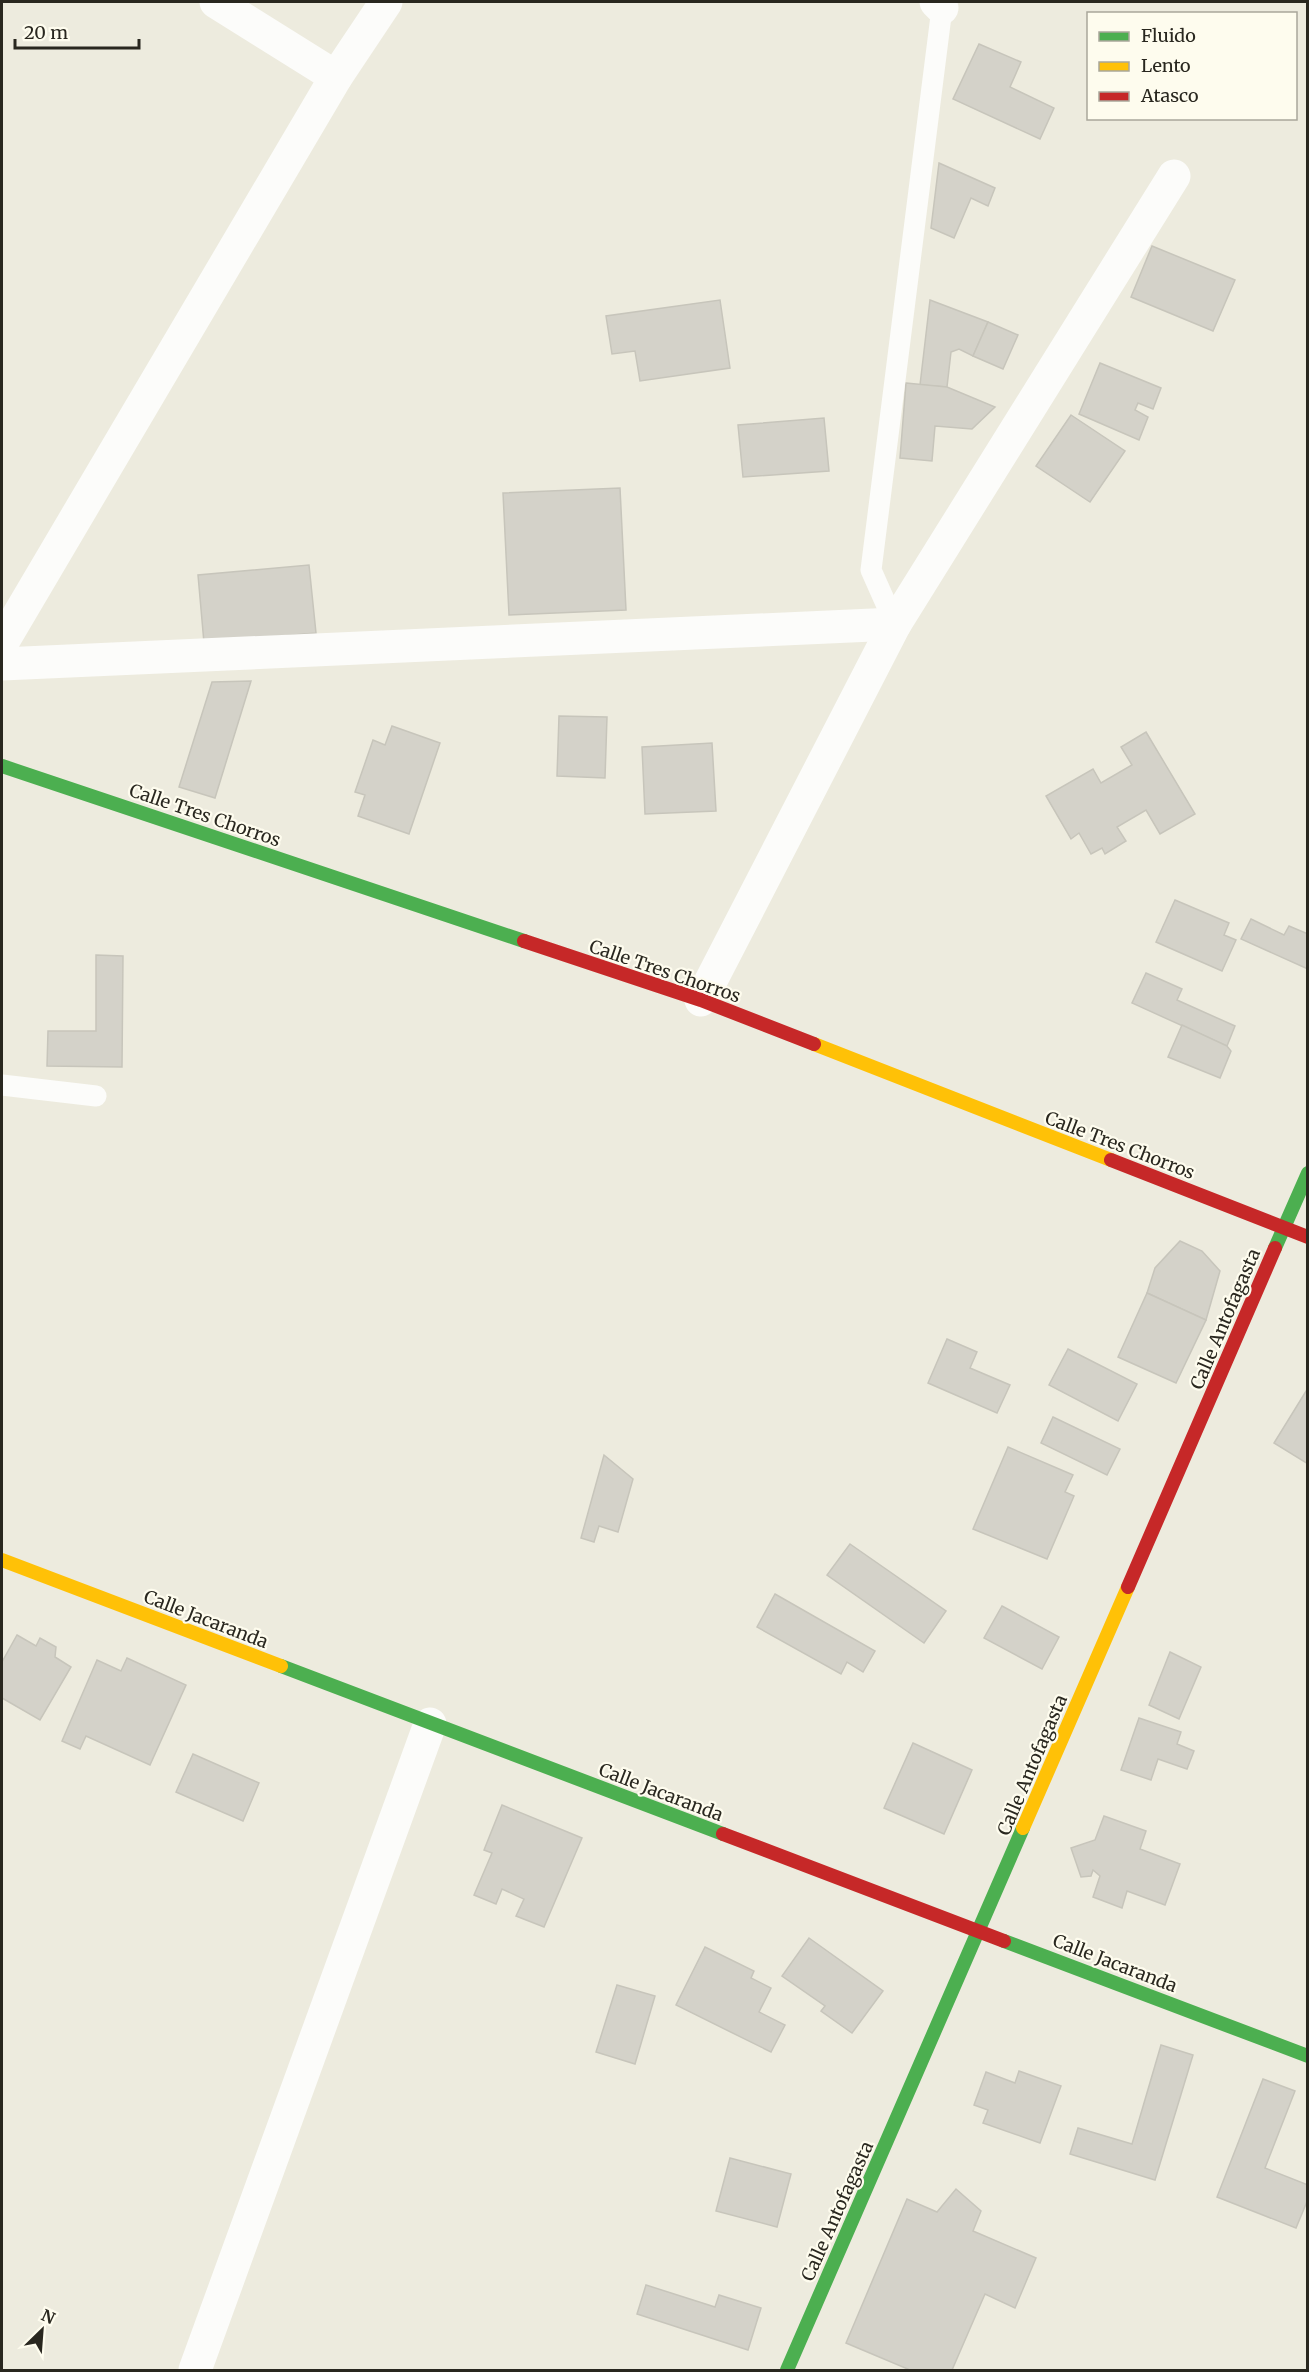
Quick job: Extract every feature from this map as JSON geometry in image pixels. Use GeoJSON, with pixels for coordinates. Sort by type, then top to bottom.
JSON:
{"type":"FeatureCollection","features":[{"type":"Feature","properties":{"kind":"main road","name":"Calle Tres Chorros"},"geometry":{"type":"LineString","coordinates":[[2,766],[701,1000],[1308,1237]]}},
{"type":"Feature","properties":{"kind":"main road","name":"Calle Antofagasta"},"geometry":{"type":"LineString","coordinates":[[787,2370],[1308,1173]]}},
{"type":"Feature","properties":{"kind":"main road","name":"Calle Jacaranda"},"geometry":{"type":"LineString","coordinates":[[2,1560],[1308,2056]]}},
{"type":"Feature","properties":{"kind":"street"},"geometry":{"type":"LineString","coordinates":[[216,2],[336,77]]}},
{"type":"Feature","properties":{"kind":"street"},"geometry":{"type":"LineString","coordinates":[[2,643],[336,77],[386,2]]}},
{"type":"Feature","properties":{"kind":"street"},"geometry":{"type":"LineString","coordinates":[[701,1000],[895,624],[1174,176]]}},
{"type":"Feature","properties":{"kind":"street"},"geometry":{"type":"LineString","coordinates":[[2,664],[895,624]]}},
{"type":"Feature","properties":{"kind":"street"},"geometry":{"type":"LineString","coordinates":[[195,2370],[430,1724]]}},
{"type":"Feature","properties":{"kind":"lane"},"geometry":{"type":"LineString","coordinates":[[895,624],[871,570],[939,5]]}},
{"type":"Feature","properties":{"kind":"lane"},"geometry":{"type":"LineString","coordinates":[[2,1085],[96,1096]]}},
{"type":"Feature","properties":{"kind":"building"},"geometry":{"type":"Polygon","coordinates":[[[979,44],[1021,62],[1010,87],[1054,108],[1040,139],[953,99],[979,44]]]}},
{"type":"Feature","properties":{"kind":"building"},"geometry":{"type":"Polygon","coordinates":[[[939,163],[995,188],[988,206],[971,198],[954,238],[931,228],[939,163]]]}},
{"type":"Feature","properties":{"kind":"building"},"geometry":{"type":"Polygon","coordinates":[[[1152,246],[1235,280],[1213,331],[1131,297],[1152,246]]]}},
{"type":"Feature","properties":{"kind":"building"},"geometry":{"type":"Polygon","coordinates":[[[720,300],[730,368],[640,381],[635,351],[612,354],[606,316],[720,300]]]}},
{"type":"Feature","properties":{"kind":"building"},"geometry":{"type":"Polygon","coordinates":[[[930,300],[988,322],[973,356],[959,349],[951,352],[947,387],[920,385],[930,300]]]}},
{"type":"Feature","properties":{"kind":"building"},"geometry":{"type":"Polygon","coordinates":[[[988,322],[1018,335],[1003,369],[973,356],[988,322]]]}},
{"type":"Feature","properties":{"kind":"building"},"geometry":{"type":"Polygon","coordinates":[[[1100,363],[1161,388],[1153,409],[1138,403],[1135,410],[1148,417],[1139,440],[1079,414],[1100,363]]]}},
{"type":"Feature","properties":{"kind":"building"},"geometry":{"type":"Polygon","coordinates":[[[906,383],[947,387],[995,407],[972,429],[935,426],[932,461],[900,458],[906,383]]]}},
{"type":"Feature","properties":{"kind":"building"},"geometry":{"type":"Polygon","coordinates":[[[1071,415],[1125,451],[1090,502],[1036,466],[1071,415]]]}},
{"type":"Feature","properties":{"kind":"building"},"geometry":{"type":"Polygon","coordinates":[[[824,418],[829,471],[743,477],[738,425],[824,418]]]}},
{"type":"Feature","properties":{"kind":"building"},"geometry":{"type":"Polygon","coordinates":[[[620,488],[626,610],[509,615],[503,493],[620,488]]]}},
{"type":"Feature","properties":{"kind":"building"},"geometry":{"type":"Polygon","coordinates":[[[309,565],[316,633],[204,643],[198,575],[309,565]]]}},
{"type":"Feature","properties":{"kind":"building"},"geometry":{"type":"Polygon","coordinates":[[[251,681],[215,798],[179,787],[212,682],[251,681]]]}},
{"type":"Feature","properties":{"kind":"building"},"geometry":{"type":"Polygon","coordinates":[[[559,716],[607,717],[605,778],[557,776],[559,716]]]}},
{"type":"Feature","properties":{"kind":"building"},"geometry":{"type":"Polygon","coordinates":[[[392,726],[440,743],[409,834],[358,816],[365,795],[355,792],[373,740],[385,745],[392,726]]]}},
{"type":"Feature","properties":{"kind":"building"},"geometry":{"type":"Polygon","coordinates":[[[1146,732],[1195,814],[1160,834],[1146,810],[1117,827],[1126,841],[1105,854],[1102,848],[1091,854],[1079,833],[1071,839],[1046,796],[1093,769],[1101,783],[1132,765],[1121,747],[1146,732]]]}},
{"type":"Feature","properties":{"kind":"building"},"geometry":{"type":"Polygon","coordinates":[[[712,743],[716,811],[645,814],[642,747],[712,743]]]}},
{"type":"Feature","properties":{"kind":"building"},"geometry":{"type":"Polygon","coordinates":[[[1175,900],[1229,923],[1224,935],[1236,940],[1222,971],[1156,942],[1175,900]]]}},
{"type":"Feature","properties":{"kind":"building"},"geometry":{"type":"Polygon","coordinates":[[[1251,919],[1284,935],[1289,926],[1308,934],[1308,969],[1241,939],[1251,919]]]}},
{"type":"Feature","properties":{"kind":"building"},"geometry":{"type":"Polygon","coordinates":[[[96,955],[123,956],[122,1067],[47,1066],[48,1031],[96,1031],[96,955]]]}},
{"type":"Feature","properties":{"kind":"building"},"geometry":{"type":"Polygon","coordinates":[[[1146,973],[1182,989],[1177,1000],[1235,1026],[1227,1046],[1132,1003],[1146,973]]]}},
{"type":"Feature","properties":{"kind":"building"},"geometry":{"type":"Polygon","coordinates":[[[1182,1025],[1227,1046],[1231,1051],[1220,1078],[1168,1057],[1182,1025]]]}},
{"type":"Feature","properties":{"kind":"building"},"geometry":{"type":"Polygon","coordinates":[[[1180,1241],[1202,1251],[1220,1271],[1206,1320],[1147,1293],[1155,1268],[1180,1241]]]}},
{"type":"Feature","properties":{"kind":"building"},"geometry":{"type":"Polygon","coordinates":[[[1147,1293],[1206,1320],[1176,1383],[1118,1357],[1147,1293]]]}},
{"type":"Feature","properties":{"kind":"building"},"geometry":{"type":"Polygon","coordinates":[[[947,1339],[977,1352],[970,1368],[1010,1385],[997,1413],[928,1383],[947,1339]]]}},
{"type":"Feature","properties":{"kind":"building"},"geometry":{"type":"Polygon","coordinates":[[[1068,1349],[1137,1384],[1118,1421],[1049,1385],[1068,1349]]]}},
{"type":"Feature","properties":{"kind":"building"},"geometry":{"type":"Polygon","coordinates":[[[1308,1388],[1308,1464],[1274,1443],[1308,1388]]]}},
{"type":"Feature","properties":{"kind":"building"},"geometry":{"type":"Polygon","coordinates":[[[1053,1417],[1120,1449],[1107,1475],[1041,1443],[1053,1417]]]}},
{"type":"Feature","properties":{"kind":"building"},"geometry":{"type":"Polygon","coordinates":[[[1008,1447],[1073,1475],[1065,1492],[1074,1496],[1047,1559],[973,1529],[1008,1447]]]}},
{"type":"Feature","properties":{"kind":"building"},"geometry":{"type":"Polygon","coordinates":[[[604,1455],[633,1479],[618,1532],[599,1526],[594,1542],[581,1538],[604,1455]]]}},
{"type":"Feature","properties":{"kind":"building"},"geometry":{"type":"Polygon","coordinates":[[[850,1544],[946,1611],[924,1643],[827,1575],[850,1544]]]}},
{"type":"Feature","properties":{"kind":"building"},"geometry":{"type":"Polygon","coordinates":[[[775,1594],[875,1651],[863,1672],[847,1662],[841,1674],[757,1627],[775,1594]]]}},
{"type":"Feature","properties":{"kind":"building"},"geometry":{"type":"Polygon","coordinates":[[[1002,1606],[1059,1637],[1042,1669],[984,1638],[1002,1606]]]}},
{"type":"Feature","properties":{"kind":"building"},"geometry":{"type":"Polygon","coordinates":[[[17,1635],[36,1646],[40,1638],[56,1647],[55,1657],[71,1667],[40,1720],[2,1698],[2,1662],[17,1635]]]}},
{"type":"Feature","properties":{"kind":"building"},"geometry":{"type":"Polygon","coordinates":[[[1170,1652],[1201,1667],[1179,1719],[1149,1705],[1170,1652]]]}},
{"type":"Feature","properties":{"kind":"building"},"geometry":{"type":"Polygon","coordinates":[[[127,1658],[186,1685],[150,1765],[86,1736],[80,1749],[62,1741],[97,1660],[121,1671],[127,1658]]]}},
{"type":"Feature","properties":{"kind":"building"},"geometry":{"type":"Polygon","coordinates":[[[1139,1718],[1181,1732],[1177,1744],[1194,1751],[1187,1769],[1158,1759],[1151,1780],[1121,1770],[1139,1718]]]}},
{"type":"Feature","properties":{"kind":"building"},"geometry":{"type":"Polygon","coordinates":[[[913,1743],[972,1770],[944,1834],[884,1808],[913,1743]]]}},
{"type":"Feature","properties":{"kind":"building"},"geometry":{"type":"Polygon","coordinates":[[[193,1754],[259,1783],[243,1821],[176,1792],[193,1754]]]}},
{"type":"Feature","properties":{"kind":"building"},"geometry":{"type":"Polygon","coordinates":[[[502,1805],[582,1838],[544,1927],[516,1916],[524,1899],[502,1889],[496,1904],[474,1895],[492,1853],[484,1850],[502,1805]]]}},
{"type":"Feature","properties":{"kind":"building"},"geometry":{"type":"Polygon","coordinates":[[[1104,1816],[1146,1831],[1140,1849],[1180,1864],[1165,1905],[1127,1891],[1122,1908],[1093,1897],[1100,1876],[1093,1870],[1091,1876],[1081,1877],[1071,1848],[1095,1840],[1104,1816]]]}},
{"type":"Feature","properties":{"kind":"building"},"geometry":{"type":"Polygon","coordinates":[[[809,1938],[883,1991],[852,2033],[821,2011],[825,2006],[782,1976],[809,1938]]]}},
{"type":"Feature","properties":{"kind":"building"},"geometry":{"type":"Polygon","coordinates":[[[705,1947],[754,1971],[751,1978],[771,1988],[759,2012],[785,2025],[771,2052],[676,2005],[705,1947]]]}},
{"type":"Feature","properties":{"kind":"building"},"geometry":{"type":"Polygon","coordinates":[[[617,1985],[655,1996],[635,2064],[596,2052],[617,1985]]]}},
{"type":"Feature","properties":{"kind":"building"},"geometry":{"type":"Polygon","coordinates":[[[1161,2045],[1193,2055],[1155,2180],[1070,2154],[1078,2128],[1132,2144],[1161,2045]]]}},
{"type":"Feature","properties":{"kind":"building"},"geometry":{"type":"Polygon","coordinates":[[[1019,2071],[1061,2086],[1040,2143],[983,2123],[988,2110],[974,2105],[986,2072],[1015,2083],[1019,2071]]]}},
{"type":"Feature","properties":{"kind":"building"},"geometry":{"type":"Polygon","coordinates":[[[1263,2079],[1295,2091],[1265,2168],[1308,2185],[1308,2199],[1296,2228],[1217,2197],[1263,2079]]]}},
{"type":"Feature","properties":{"kind":"building"},"geometry":{"type":"Polygon","coordinates":[[[730,2158],[791,2174],[777,2227],[716,2211],[730,2158]]]}},
{"type":"Feature","properties":{"kind":"building"},"geometry":{"type":"Polygon","coordinates":[[[956,2189],[981,2211],[973,2231],[1036,2258],[1015,2308],[985,2294],[952,2370],[910,2370],[846,2343],[907,2199],[937,2212],[956,2189]]]}},
{"type":"Feature","properties":{"kind":"building"},"geometry":{"type":"Polygon","coordinates":[[[646,2285],[715,2307],[719,2295],[761,2308],[748,2350],[637,2314],[646,2285]]]}},
{"type":"Feature","properties":{"kind":"traffic: fast"},"geometry":{"type":"LineString","coordinates":[[2,766],[524,941]]}},
{"type":"Feature","properties":{"kind":"traffic: fast"},"geometry":{"type":"LineString","coordinates":[[1275,1248],[1308,1173]]}},
{"type":"Feature","properties":{"kind":"traffic: fast"},"geometry":{"type":"LineString","coordinates":[[281,1666],[723,1834]]}},
{"type":"Feature","properties":{"kind":"traffic: fast"},"geometry":{"type":"LineString","coordinates":[[787,2370],[1023,1828]]}},
{"type":"Feature","properties":{"kind":"traffic: fast"},"geometry":{"type":"LineString","coordinates":[[1004,1941],[1308,2056]]}},
{"type":"Feature","properties":{"kind":"traffic: slow"},"geometry":{"type":"LineString","coordinates":[[814,1044],[1111,1160]]}},
{"type":"Feature","properties":{"kind":"traffic: slow"},"geometry":{"type":"LineString","coordinates":[[2,1560],[281,1666]]}},
{"type":"Feature","properties":{"kind":"traffic: slow"},"geometry":{"type":"LineString","coordinates":[[1023,1828],[1128,1587]]}},
{"type":"Feature","properties":{"kind":"traffic: jam"},"geometry":{"type":"LineString","coordinates":[[524,941],[701,1000],[814,1044]]}},
{"type":"Feature","properties":{"kind":"traffic: jam"},"geometry":{"type":"LineString","coordinates":[[1111,1160],[1308,1237]]}},
{"type":"Feature","properties":{"kind":"traffic: jam"},"geometry":{"type":"LineString","coordinates":[[1128,1587],[1275,1248]]}},
{"type":"Feature","properties":{"kind":"traffic: jam"},"geometry":{"type":"LineString","coordinates":[[723,1834],[1004,1941]]}}]}
